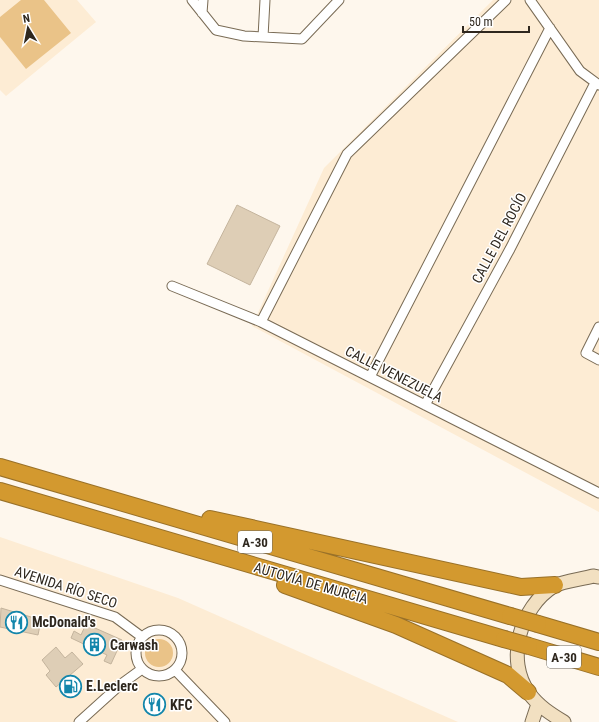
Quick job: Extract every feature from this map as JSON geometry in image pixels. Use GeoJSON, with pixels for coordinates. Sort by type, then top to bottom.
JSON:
{"type":"FeatureCollection","features":[{"type":"Feature","properties":{"kind":"highway","name":"AUTOVÍA DE MURCIA"},"geometry":{"type":"LineString","coordinates":[[0,467],[599,642]]}},
{"type":"Feature","properties":{"kind":"highway"},"geometry":{"type":"LineString","coordinates":[[80,490],[521,587],[555,585]]}},
{"type":"Feature","properties":{"kind":"highway","name":"AUTOVÍA DE MURCIA"},"geometry":{"type":"LineString","coordinates":[[0,492],[599,667]]}},
{"type":"Feature","properties":{"kind":"highway"},"geometry":{"type":"LineString","coordinates":[[135,531],[396,625],[508,675],[533,698]]}},
{"type":"Feature","properties":{"kind":"street"},"geometry":{"type":"LineString","coordinates":[[192,0],[216,30],[244,36],[302,39],[339,0]]}},
{"type":"Feature","properties":{"kind":"street"},"geometry":{"type":"LineString","coordinates":[[202,13],[203,0]]}},
{"type":"Feature","properties":{"kind":"street"},"geometry":{"type":"LineString","coordinates":[[263,37],[266,0]]}},
{"type":"Feature","properties":{"kind":"street"},"geometry":{"type":"LineString","coordinates":[[329,0],[329,12]]}},
{"type":"Feature","properties":{"kind":"street"},"geometry":{"type":"LineString","coordinates":[[261,322],[347,154],[506,0]]}},
{"type":"Feature","properties":{"kind":"street"},"geometry":{"type":"LineString","coordinates":[[530,0],[580,71],[597,84]]}},
{"type":"Feature","properties":{"kind":"street"},"geometry":{"type":"LineString","coordinates":[[370,377],[550,28]]}},
{"type":"Feature","properties":{"kind":"street","name":"CALLE DEL ROCÍO"},"geometry":{"type":"LineString","coordinates":[[425,405],[510,249],[597,84]]}},
{"type":"Feature","properties":{"kind":"street","name":"CALLE VENEZUELA"},"geometry":{"type":"LineString","coordinates":[[172,286],[261,322],[599,493]]}},
{"type":"Feature","properties":{"kind":"street"},"geometry":{"type":"LineString","coordinates":[[599,327],[586,353],[599,360]]}},
{"type":"Feature","properties":{"kind":"street"},"geometry":{"type":"LineString","coordinates":[[564,722],[533,698],[518,674],[518,635],[532,605],[555,585],[597,575]]}},
{"type":"Feature","properties":{"kind":"street","name":"AVENIDA RÍO SECO"},"geometry":{"type":"LineString","coordinates":[[0,580],[115,617],[142,637]]}},
{"type":"Feature","properties":{"kind":"street"},"geometry":{"type":"LineString","coordinates":[[155,630],[162,630],[175,637],[180,642],[182,657],[175,670],[162,676],[155,676],[142,669],[136,656],[137,646],[142,637],[155,630]]}},
{"type":"Feature","properties":{"kind":"street"},"geometry":{"type":"LineString","coordinates":[[79,722],[120,685],[142,669]]}},
{"type":"Feature","properties":{"kind":"street"},"geometry":{"type":"LineString","coordinates":[[175,670],[225,722]]}},
{"type":"Feature","properties":{"kind":"street"},"geometry":{"type":"LineString","coordinates":[[532,722],[533,698]]}},
{"type":"Feature","properties":{"kind":"shaded area"},"geometry":{"type":"Polygon","coordinates":[[[0,0],[77,0],[96,22],[6,96],[0,90],[0,0]]]}},
{"type":"Feature","properties":{"kind":"shaded area"},"geometry":{"type":"Polygon","coordinates":[[[21,0],[44,0],[71,33],[26,69],[0,37],[0,17],[21,0]]]}},
{"type":"Feature","properties":{"kind":"shaded area"},"geometry":{"type":"Polygon","coordinates":[[[493,0],[599,0],[599,512],[252,326],[324,168],[493,0]]]}},
{"type":"Feature","properties":{"kind":"shaded area"},"geometry":{"type":"Polygon","coordinates":[[[0,537],[178,598],[458,722],[0,722],[0,537]]]}},
{"type":"Feature","properties":{"kind":"shaded area"},"geometry":{"type":"Polygon","coordinates":[[[159,639],[169,643],[173,653],[169,663],[159,667],[149,663],[145,653],[149,643],[159,639]]]}},
{"type":"Feature","properties":{"kind":"building"},"geometry":{"type":"Polygon","coordinates":[[[237,205],[280,226],[250,285],[207,264],[237,205]]]}},
{"type":"Feature","properties":{"kind":"building"},"geometry":{"type":"Polygon","coordinates":[[[1,608],[41,620],[38,635],[0,627],[1,608]]]}},
{"type":"Feature","properties":{"kind":"building"},"geometry":{"type":"Polygon","coordinates":[[[86,624],[122,640],[111,664],[104,661],[107,655],[71,638],[74,631],[81,635],[86,624]]]}},
{"type":"Feature","properties":{"kind":"building"},"geometry":{"type":"Polygon","coordinates":[[[56,647],[65,658],[72,652],[83,664],[56,687],[46,675],[50,671],[42,660],[56,647]]]}},
{"type":"Feature","properties":{"kind":"place","name":"McDonald's"},"geometry":{"type":"Point","coordinates":[16,622]}},
{"type":"Feature","properties":{"kind":"place","name":"Carwash"},"geometry":{"type":"Point","coordinates":[94,645]}},
{"type":"Feature","properties":{"kind":"place","name":"E.Leclerc"},"geometry":{"type":"Point","coordinates":[70,686]}},
{"type":"Feature","properties":{"kind":"place","name":"KFC"},"geometry":{"type":"Point","coordinates":[154,705]}}]}
